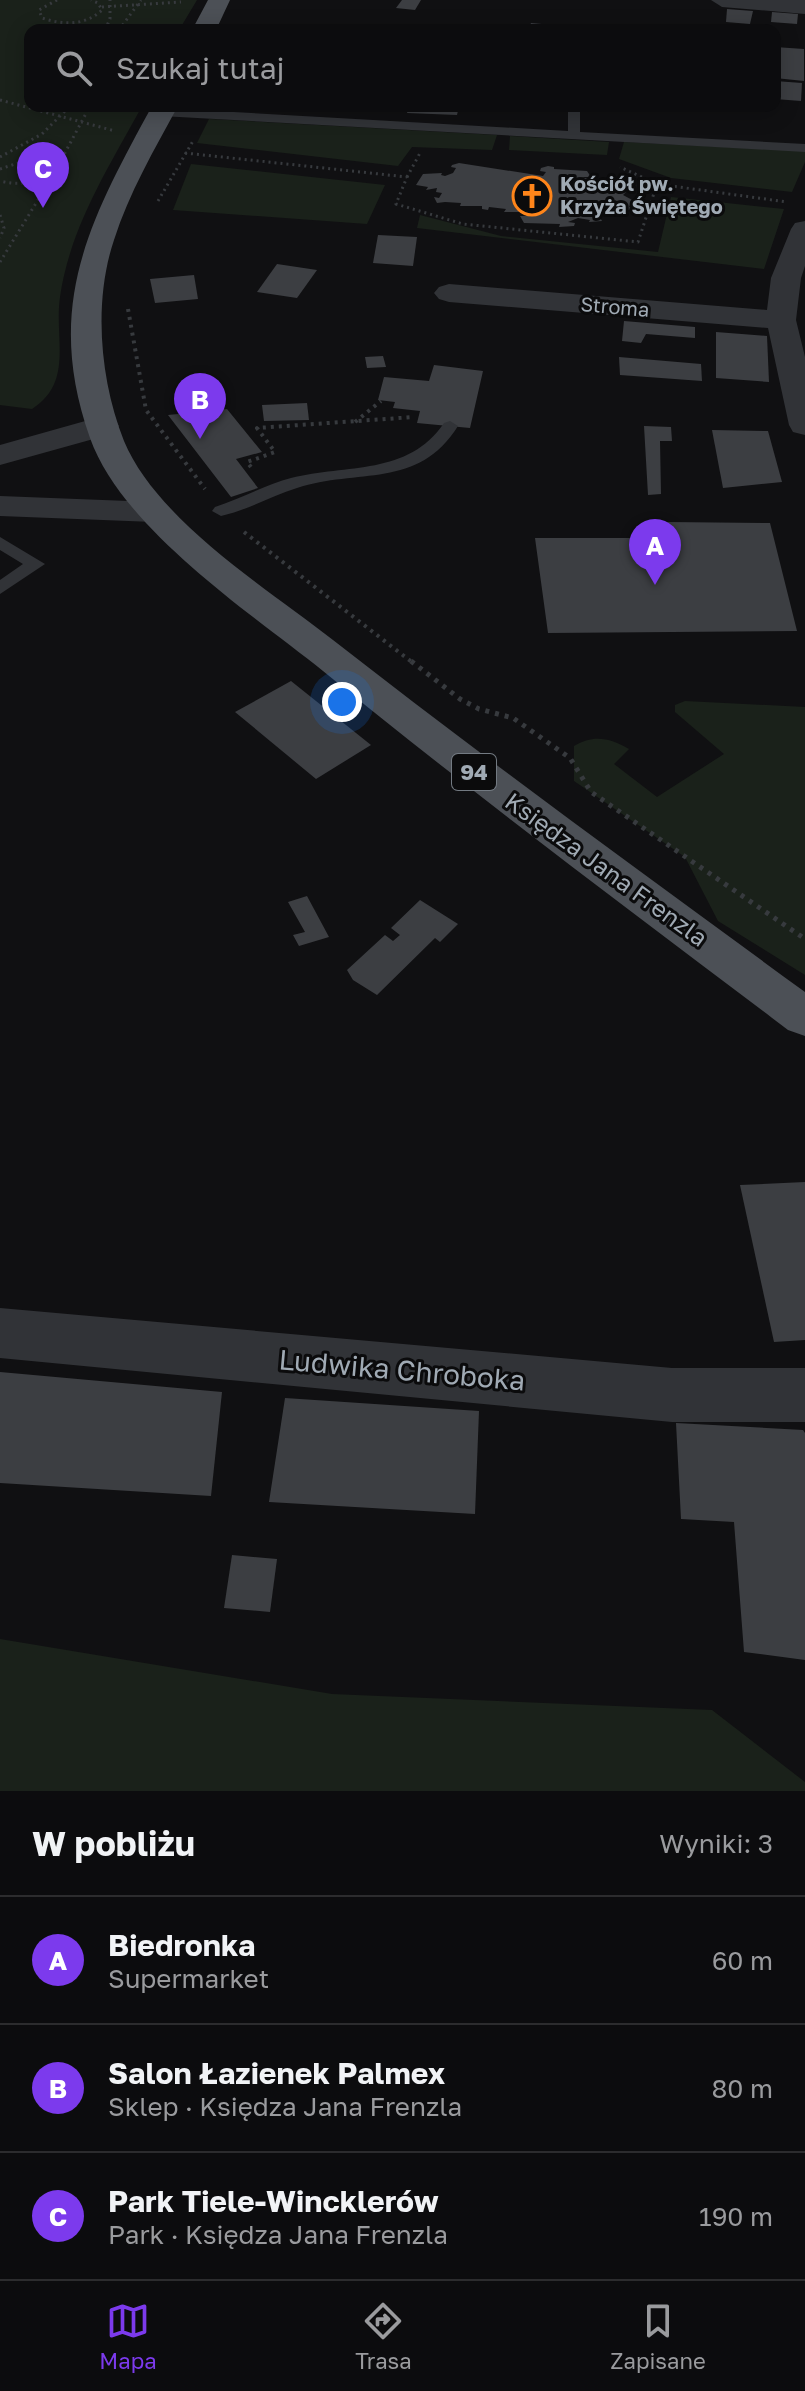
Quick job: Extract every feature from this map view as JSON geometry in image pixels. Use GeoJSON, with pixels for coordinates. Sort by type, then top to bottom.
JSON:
{"type":"FeatureCollection","features":[{"type":"Feature","properties":{"kind":"main road"},"geometry":{"type":"LineString","coordinates":[[207,24],[219,0]]}},
{"type":"Feature","properties":{"kind":"main road","name":"Księdza Jana Frenzla"},"geometry":{"type":"LineString","coordinates":[[161,112],[107,221],[91,278],[87,336],[92,379],[103,426],[119,465],[154,512],[183,540],[487,782],[805,1017]]}},
{"type":"Feature","properties":{"kind":"street"},"geometry":{"type":"LineString","coordinates":[[722,0],[805,7]]}},
{"type":"Feature","properties":{"kind":"street"},"geometry":{"type":"LineString","coordinates":[[805,229],[786,278],[781,320],[805,425]]}},
{"type":"Feature","properties":{"kind":"street","name":"Stroma"},"geometry":{"type":"LineString","coordinates":[[449,293],[781,320]]}},
{"type":"Feature","properties":{"kind":"street"},"geometry":{"type":"LineString","coordinates":[[0,455],[103,426]]}},
{"type":"Feature","properties":{"kind":"street"},"geometry":{"type":"LineString","coordinates":[[0,506],[154,512]]}},
{"type":"Feature","properties":{"kind":"street","name":"Ludwika Chroboka"},"geometry":{"type":"LineString","coordinates":[[0,1333],[672,1395],[805,1395]]}},
{"type":"Feature","properties":{"kind":"lane"},"geometry":{"type":"LineString","coordinates":[[204,112],[805,148]]}},
{"type":"Feature","properties":{"kind":"lane"},"geometry":{"type":"LineString","coordinates":[[341,122],[345,112]]}},
{"type":"Feature","properties":{"kind":"lane"},"geometry":{"type":"LineString","coordinates":[[574,112],[574,135]]}},
{"type":"Feature","properties":{"kind":"lane"},"geometry":{"type":"LineString","coordinates":[[221,511],[293,483],[406,465],[443,437],[450,426]]}},
{"type":"Feature","properties":{"kind":"lane"},"geometry":{"type":"LineString","coordinates":[[0,542],[36,564],[0,588]]}},
{"type":"Feature","properties":{"kind":"path"},"geometry":{"type":"LineString","coordinates":[[57,0],[39,10],[42,18],[66,23],[86,21],[100,14],[102,7]]}},
{"type":"Feature","properties":{"kind":"path"},"geometry":{"type":"LineString","coordinates":[[91,0],[102,7],[140,2],[185,2]]}},
{"type":"Feature","properties":{"kind":"path"},"geometry":{"type":"LineString","coordinates":[[108,24],[110,0]]}},
{"type":"Feature","properties":{"kind":"path"},"geometry":{"type":"LineString","coordinates":[[124,24],[140,2]]}},
{"type":"Feature","properties":{"kind":"path"},"geometry":{"type":"LineString","coordinates":[[0,100],[24,107]]}},
{"type":"Feature","properties":{"kind":"path"},"geometry":{"type":"LineString","coordinates":[[41,112],[130,135],[123,148],[407,177]]}},
{"type":"Feature","properties":{"kind":"path"},"geometry":{"type":"LineString","coordinates":[[0,157],[42,134],[66,112]]}},
{"type":"Feature","properties":{"kind":"path"},"geometry":{"type":"LineString","coordinates":[[0,262],[88,112]]}},
{"type":"Feature","properties":{"kind":"path"},"geometry":{"type":"LineString","coordinates":[[434,154],[419,153],[396,204],[463,224],[638,242],[657,184]]}},
{"type":"Feature","properties":{"kind":"path"},"geometry":{"type":"LineString","coordinates":[[158,202],[187,154]]}},
{"type":"Feature","properties":{"kind":"path"},"geometry":{"type":"LineString","coordinates":[[0,169],[18,163],[33,164],[43,169],[42,176]]}},
{"type":"Feature","properties":{"kind":"path"},"geometry":{"type":"LineString","coordinates":[[616,165],[657,184],[790,202]]}},
{"type":"Feature","properties":{"kind":"path"},"geometry":{"type":"LineString","coordinates":[[0,181],[25,184],[42,176],[52,177]]}},
{"type":"Feature","properties":{"kind":"path"},"geometry":{"type":"LineString","coordinates":[[0,215],[4,228],[0,238]]}},
{"type":"Feature","properties":{"kind":"path"},"geometry":{"type":"LineString","coordinates":[[127,305],[146,410],[228,520],[460,699],[479,709],[513,718],[570,758],[591,792],[805,939]]}},
{"type":"Feature","properties":{"kind":"path"},"geometry":{"type":"LineString","coordinates":[[355,422],[381,401]]}},
{"type":"Feature","properties":{"kind":"path"},"geometry":{"type":"LineString","coordinates":[[272,492],[247,462],[275,452],[257,428],[414,417]]}},
{"type":"Feature","properties":{"kind":"shaded area"},"geometry":{"type":"Polygon","coordinates":[[[0,0],[197,0],[183,24],[24,24],[24,112],[139,112],[92,198],[72,246],[60,297],[60,359],[53,386],[32,409],[0,405],[0,0]]]}},
{"type":"Feature","properties":{"kind":"shaded area"},"geometry":{"type":"Polygon","coordinates":[[[209,119],[497,135],[492,150],[412,147],[398,166],[197,143],[209,119]]]}},
{"type":"Feature","properties":{"kind":"shaded area"},"geometry":{"type":"Polygon","coordinates":[[[510,136],[609,142],[607,155],[509,150],[510,136]]]}},
{"type":"Feature","properties":{"kind":"shaded area"},"geometry":{"type":"Polygon","coordinates":[[[624,142],[805,151],[805,162],[792,192],[671,178],[619,159],[624,142]]]}},
{"type":"Feature","properties":{"kind":"shaded area"},"geometry":{"type":"Polygon","coordinates":[[[191,164],[385,185],[367,224],[173,210],[191,164]]]}},
{"type":"Feature","properties":{"kind":"shaded area"},"geometry":{"type":"Polygon","coordinates":[[[671,197],[784,209],[764,269],[417,228],[420,215],[501,236],[658,252],[671,197]]]}},
{"type":"Feature","properties":{"kind":"shaded area"},"geometry":{"type":"Polygon","coordinates":[[[685,701],[805,707],[805,975],[718,921],[685,857],[574,781],[574,746],[588,740],[609,740],[629,749],[614,764],[657,797],[724,754],[675,712],[675,705],[685,701]]]}},
{"type":"Feature","properties":{"kind":"shaded area"},"geometry":{"type":"Polygon","coordinates":[[[0,1639],[332,1694],[712,1710],[805,1782],[805,1791],[0,1791],[0,1639]]]}},
{"type":"Feature","properties":{"kind":"building"},"geometry":{"type":"Polygon","coordinates":[[[402,0],[421,0],[415,10],[396,8],[402,0]]]}},
{"type":"Feature","properties":{"kind":"building"},"geometry":{"type":"Polygon","coordinates":[[[727,9],[753,11],[750,24],[726,22],[727,9]]]}},
{"type":"Feature","properties":{"kind":"building"},"geometry":{"type":"Polygon","coordinates":[[[772,12],[798,14],[797,24],[771,22],[772,12]]]}},
{"type":"Feature","properties":{"kind":"building"},"geometry":{"type":"Polygon","coordinates":[[[781,47],[804,49],[804,81],[781,79],[781,47]]]}},
{"type":"Feature","properties":{"kind":"building"},"geometry":{"type":"Polygon","coordinates":[[[781,81],[802,83],[801,101],[781,99],[781,81]]]}},
{"type":"Feature","properties":{"kind":"building"},"geometry":{"type":"Polygon","coordinates":[[[407,112],[458,112],[457,115],[407,112]]]}},
{"type":"Feature","properties":{"kind":"building","name":"Kościół pw. Krzyża Świętego"},"geometry":{"type":"Polygon","coordinates":[[[459,163],[543,176],[546,172],[540,171],[541,168],[548,166],[587,171],[591,177],[580,177],[611,181],[614,187],[608,190],[626,192],[623,195],[636,202],[631,202],[629,207],[633,209],[617,212],[619,215],[598,214],[602,221],[589,222],[578,218],[568,222],[575,223],[574,226],[559,227],[560,224],[524,223],[520,216],[526,216],[528,212],[437,203],[434,197],[439,198],[442,193],[436,192],[437,188],[426,190],[428,187],[416,185],[423,174],[442,173],[445,176],[453,173],[456,168],[452,165],[459,163]]]}},
{"type":"Feature","properties":{"kind":"building"},"geometry":{"type":"Polygon","coordinates":[[[378,235],[417,237],[413,266],[373,263],[378,235]]]}},
{"type":"Feature","properties":{"kind":"building"},"geometry":{"type":"Polygon","coordinates":[[[277,264],[317,270],[297,298],[257,292],[277,264]]]}},
{"type":"Feature","properties":{"kind":"building"},"geometry":{"type":"Polygon","coordinates":[[[194,275],[198,299],[155,303],[150,279],[194,275]]]}},
{"type":"Feature","properties":{"kind":"building"},"geometry":{"type":"Polygon","coordinates":[[[624,321],[695,327],[695,338],[646,334],[641,343],[622,341],[624,321]]]}},
{"type":"Feature","properties":{"kind":"building"},"geometry":{"type":"Polygon","coordinates":[[[716,332],[767,336],[769,382],[716,378],[716,332]]]}},
{"type":"Feature","properties":{"kind":"building"},"geometry":{"type":"Polygon","coordinates":[[[383,356],[386,367],[367,368],[365,357],[383,356]]]}},
{"type":"Feature","properties":{"kind":"building"},"geometry":{"type":"Polygon","coordinates":[[[619,357],[701,364],[702,381],[620,375],[619,357]]]}},
{"type":"Feature","properties":{"kind":"building"},"geometry":{"type":"Polygon","coordinates":[[[434,365],[483,371],[470,428],[417,423],[420,411],[393,408],[395,402],[378,400],[384,377],[429,381],[434,365]]]}},
{"type":"Feature","properties":{"kind":"building"},"geometry":{"type":"Polygon","coordinates":[[[307,403],[309,420],[264,421],[262,405],[307,403]]]}},
{"type":"Feature","properties":{"kind":"building"},"geometry":{"type":"Polygon","coordinates":[[[227,409],[262,452],[236,459],[258,488],[231,497],[168,415],[227,409]]]}},
{"type":"Feature","properties":{"kind":"building"},"geometry":{"type":"Polygon","coordinates":[[[644,426],[671,427],[672,441],[660,441],[661,494],[648,495],[644,426]]]}},
{"type":"Feature","properties":{"kind":"building"},"geometry":{"type":"Polygon","coordinates":[[[712,430],[768,431],[782,482],[723,488],[712,430]]]}},
{"type":"Feature","properties":{"kind":"building"},"geometry":{"type":"Polygon","coordinates":[[[667,522],[770,523],[797,631],[548,633],[535,538],[670,538],[667,522]]]}},
{"type":"Feature","properties":{"kind":"building"},"geometry":{"type":"Polygon","coordinates":[[[291,681],[371,745],[316,779],[235,712],[291,681]]]}},
{"type":"Feature","properties":{"kind":"building"},"geometry":{"type":"Polygon","coordinates":[[[307,896],[329,937],[299,946],[293,935],[305,932],[288,902],[307,896]]]}},
{"type":"Feature","properties":{"kind":"building"},"geometry":{"type":"Polygon","coordinates":[[[420,900],[458,924],[440,942],[435,938],[377,995],[353,980],[347,970],[385,935],[393,941],[400,935],[391,928],[420,900]]]}},
{"type":"Feature","properties":{"kind":"building"},"geometry":{"type":"Polygon","coordinates":[[[805,1182],[805,1340],[774,1342],[740,1185],[805,1182]]]}},
{"type":"Feature","properties":{"kind":"building"},"geometry":{"type":"Polygon","coordinates":[[[0,1372],[222,1392],[211,1496],[0,1483],[0,1372]]]}},
{"type":"Feature","properties":{"kind":"building"},"geometry":{"type":"Polygon","coordinates":[[[285,1398],[479,1411],[475,1514],[269,1502],[285,1398]]]}},
{"type":"Feature","properties":{"kind":"building"},"geometry":{"type":"Polygon","coordinates":[[[676,1423],[803,1430],[805,1433],[805,1660],[744,1652],[734,1522],[681,1519],[676,1423]]]}},
{"type":"Feature","properties":{"kind":"building"},"geometry":{"type":"Polygon","coordinates":[[[232,1555],[277,1559],[270,1612],[224,1608],[232,1555]]]}},
{"type":"Feature","properties":{"kind":"place","name":"Kościół pw. Krzyża Świętego"},"geometry":{"type":"Point","coordinates":[532,196]}},
{"type":"Feature","properties":{"kind":"place","name":"Park Tiele-Wincklerów"},"geometry":{"type":"Point","coordinates":[43,208]}},
{"type":"Feature","properties":{"kind":"place","name":"Salon Łazienek Palmex"},"geometry":{"type":"Point","coordinates":[200,439]}},
{"type":"Feature","properties":{"kind":"place","name":"Biedronka"},"geometry":{"type":"Point","coordinates":[655,585]}}]}
